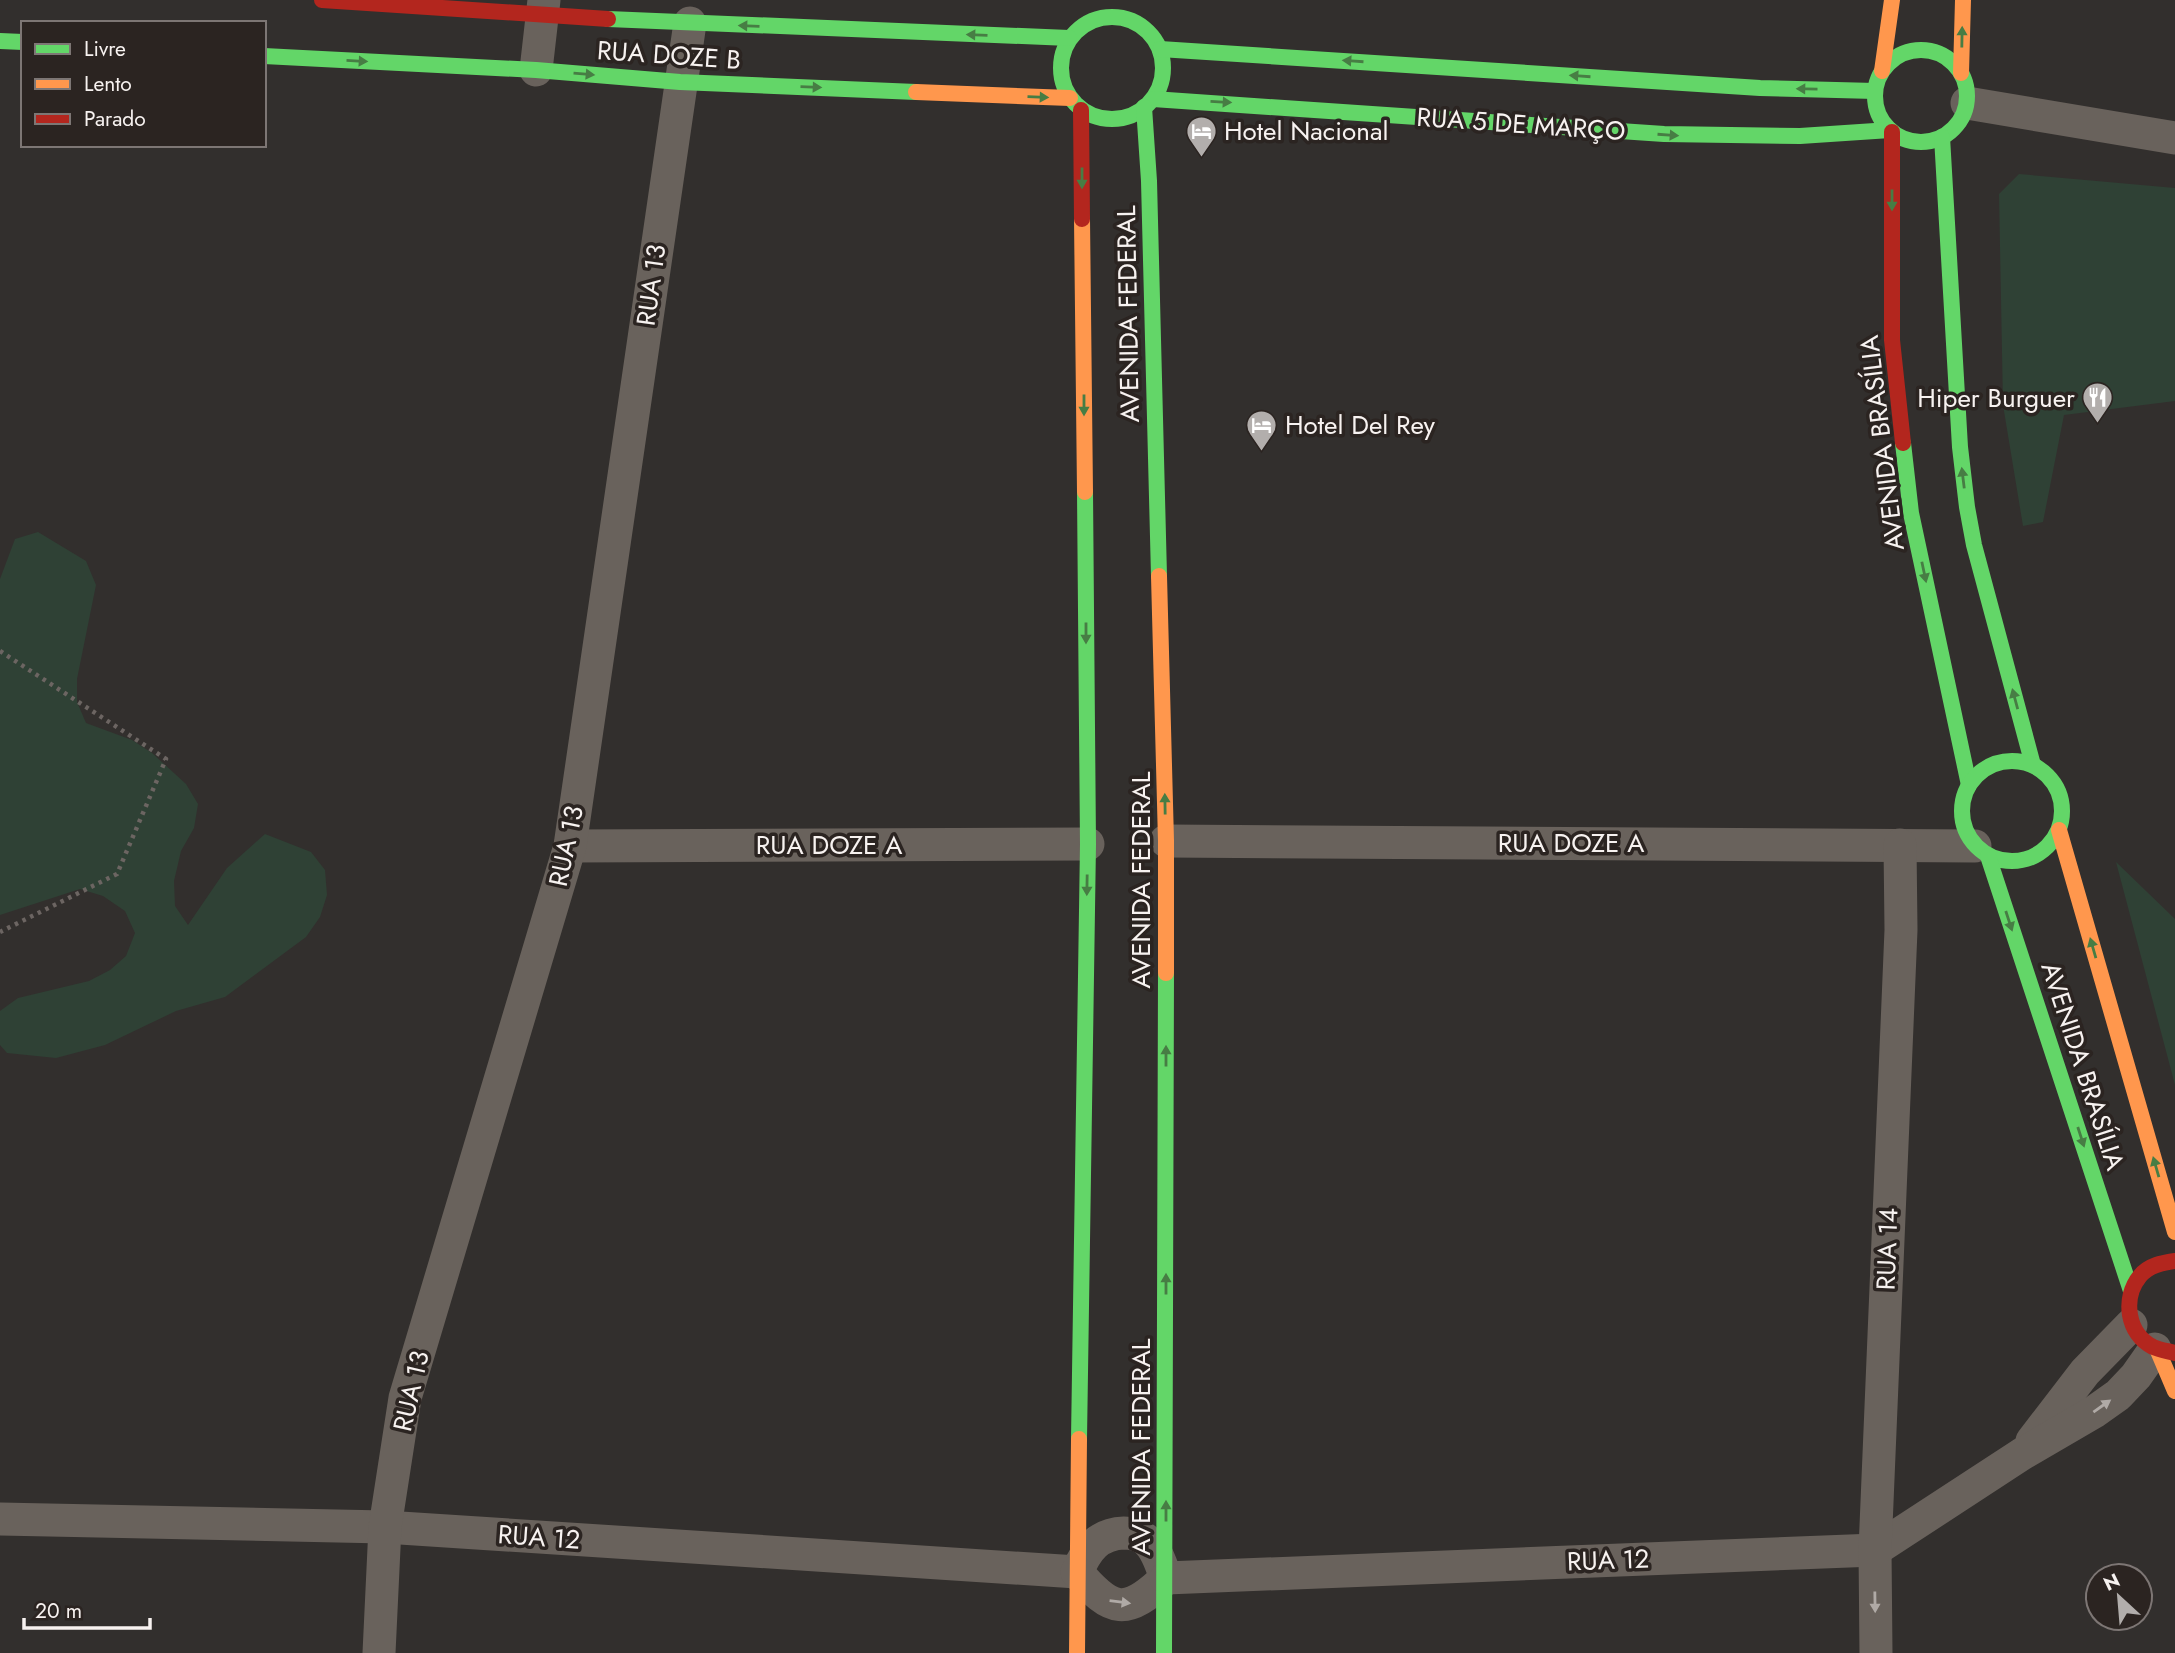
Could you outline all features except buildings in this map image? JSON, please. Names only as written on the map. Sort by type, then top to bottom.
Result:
[{"type":"main road","points":[[1892,0],[1882,71],[1875,91],[1875,106],[1891,131],[1904,139],[1917,142],[1942,137],[1954,129],[1961,118],[1964,88],[1963,0]]},
{"type":"main road","points":[[325,4],[543,8],[690,23],[1077,26],[1110,16],[1126,18],[1140,25],[1156,42]]},
{"type":"main road","points":[[1077,26],[1063,52],[1060,69],[1063,84],[1076,104],[1094,116],[1120,119],[1133,115],[1149,103],[1160,88],[1164,62],[1156,42],[1152,12]]},
{"type":"main road","points":[[0,41],[21,42]]},
{"type":"main road","name":"RUA 5 DE MARÇO","points":[[1156,42],[1760,94],[1875,91]]},
{"type":"main road","points":[[1882,71],[1893,59],[1907,52],[1923,50],[1937,53],[1951,61],[1964,88]]},
{"type":"main road","name":"RUA DOZE B","points":[[266,56],[323,53],[680,82],[1076,104]]},
{"type":"main road","name":"RUA 5 DE MARÇO","points":[[1149,103],[1268,105],[1665,135],[1758,131],[1843,135],[1891,131]]},
{"type":"main road","name":"AVENIDA FEDERAL","points":[[1149,103],[1166,841],[1164,1653]]},
{"type":"main road","name":"AVENIDA FEDERAL","points":[[1076,104],[1088,844],[1077,1653]]},
{"type":"main road","name":"AVENIDA BRASÍLIA","points":[[1891,131],[1892,340],[1918,512],[1969,785]]},
{"type":"main road","points":[[1942,137],[1960,447],[1960,508],[1974,545],[2033,765]]},
{"type":"main road","points":[[2004,761],[2033,765],[2049,776],[2059,793],[2063,811],[2059,830],[2050,845],[2037,855],[2004,861],[1982,851],[1967,832],[1962,817],[1963,800],[1969,785],[1978,774],[1991,766],[2004,761]]},
{"type":"main road","points":[[2059,830],[2175,1232]]},
{"type":"main road","name":"AVENIDA BRASÍLIA","points":[[1982,851],[2131,1291],[2127,1305],[2131,1325]]},
{"type":"main road","points":[[2131,1291],[2147,1270],[2157,1264],[2175,1261]]},
{"type":"main road","points":[[2131,1325],[2145,1343],[2163,1351],[2175,1391]]},
{"type":"street","points":[[536,70],[543,8]]},
{"type":"street","name":"RUA 13","points":[[379,1653],[385,1527],[405,1398],[570,846],[690,23]]},
{"type":"street","points":[[1964,88],[2175,138]]},
{"type":"street","name":"RUA DOZE A","points":[[1166,841],[1900,845],[1982,851]]},
{"type":"street","name":"RUA DOZE A","points":[[570,846],[1088,844]]},
{"type":"street","name":"RUA 14","points":[[1876,1653],[1874,1550],[1901,930],[1900,845]]},
{"type":"street","points":[[2022,1454],[2085,1372],[2131,1325]]},
{"type":"street","points":[[1874,1550],[2022,1454],[2094,1412],[2118,1395],[2163,1351]]},
{"type":"street","name":"RUA 12","points":[[0,1519],[385,1527],[1077,1572]]},
{"type":"street","points":[[1131,1533],[1151,1545],[1166,1577],[1138,1602],[1119,1605],[1101,1597],[1077,1572],[1092,1545],[1105,1536],[1131,1533]]},
{"type":"street","name":"RUA 12","points":[[1166,1577],[1874,1550]]},
{"type":"path","points":[[0,651],[166,759],[117,874],[0,932]]},
{"type":"green space","points":[[2019,174],[2175,188],[2175,401],[2064,415],[2043,522],[2023,526],[2003,405],[1999,194]]},
{"type":"green space","points":[[38,532],[86,561],[96,585],[77,679],[77,702],[86,723],[132,740],[152,753],[186,784],[198,804],[194,828],[181,851],[174,881],[175,906],[188,925],[227,868],[265,834],[311,852],[325,870],[327,895],[320,917],[306,937],[225,997],[176,1011],[105,1045],[56,1058],[7,1053],[0,1045],[0,1011],[18,998],[89,981],[110,970],[126,956],[135,933],[125,911],[103,896],[80,889],[0,915],[0,579],[15,539]]},
{"type":"green space","points":[[2116,862],[2175,919],[2175,1085]]},
{"type":"traffic: fast","points":[[1112,17],[1141,25],[1155,39],[1163,68],[1155,97],[1141,111],[1112,119],[1083,111],[1069,97],[1061,68],[1069,39],[1083,25],[1112,17]]},
{"type":"traffic: fast","points":[[608,19],[1069,38]]},
{"type":"traffic: fast","points":[[0,41],[21,42]]},
{"type":"traffic: fast","points":[[1160,49],[1760,88],[1875,91]]},
{"type":"traffic: fast","points":[[1921,50],[1939,54],[1953,64],[1963,78],[1967,96],[1963,114],[1953,128],[1939,138],[1921,142],[1903,138],[1889,128],[1879,114],[1875,96],[1879,78],[1889,64],[1903,54],[1921,50]]},
{"type":"traffic: fast","points":[[266,56],[536,70],[680,82],[916,92]]},
{"type":"traffic: fast","points":[[1153,99],[1664,134],[1800,136],[1890,130]]},
{"type":"traffic: fast","points":[[1144,107],[1149,181],[1159,576]]},
{"type":"traffic: fast","points":[[1942,137],[1960,447],[1967,507],[1974,545],[2033,765]]},
{"type":"traffic: fast","points":[[1903,443],[1911,513],[1969,785]]},
{"type":"traffic: fast","points":[[1079,1439],[1088,844],[1085,492]]},
{"type":"traffic: fast","points":[[2012,761],[2031,765],[2047,776],[2058,792],[2062,811],[2058,830],[2047,846],[2031,857],[2012,861],[1993,857],[1977,846],[1966,830],[1962,811],[1966,792],[1977,776],[1993,765],[2012,761]]},
{"type":"traffic: fast","points":[[1988,856],[2131,1291]]},
{"type":"traffic: fast","points":[[1164,1653],[1166,973]]},
{"type":"traffic: slow","points":[[1882,71],[1892,0]]},
{"type":"traffic: slow","points":[[1961,73],[1963,0]]},
{"type":"traffic: slow","points":[[916,92],[1070,98]]},
{"type":"traffic: slow","points":[[1082,219],[1085,492]]},
{"type":"traffic: slow","points":[[1159,576],[1166,841],[1166,973]]},
{"type":"traffic: slow","points":[[2059,830],[2175,1232]]},
{"type":"traffic: slow","points":[[2158,1351],[2175,1391]]},
{"type":"traffic: slow","points":[[1077,1653],[1079,1439]]},
{"type":"traffic: jam","points":[[322,0],[608,19]]},
{"type":"traffic: jam","points":[[1081,110],[1082,219]]},
{"type":"traffic: jam","points":[[1892,132],[1892,340],[1903,443]]},
{"type":"traffic: jam","points":[[2175,1261],[2147,1269],[2134,1285],[2129,1305],[2137,1334],[2156,1348],[2175,1353]]},
{"type":"place","name":"Hotel Nacional","points":[[1201,158]]},
{"type":"place","name":"Hiper Burguer","points":[[2098,425]]},
{"type":"place","name":"Hotel Del Rey","points":[[1262,452]]}]
